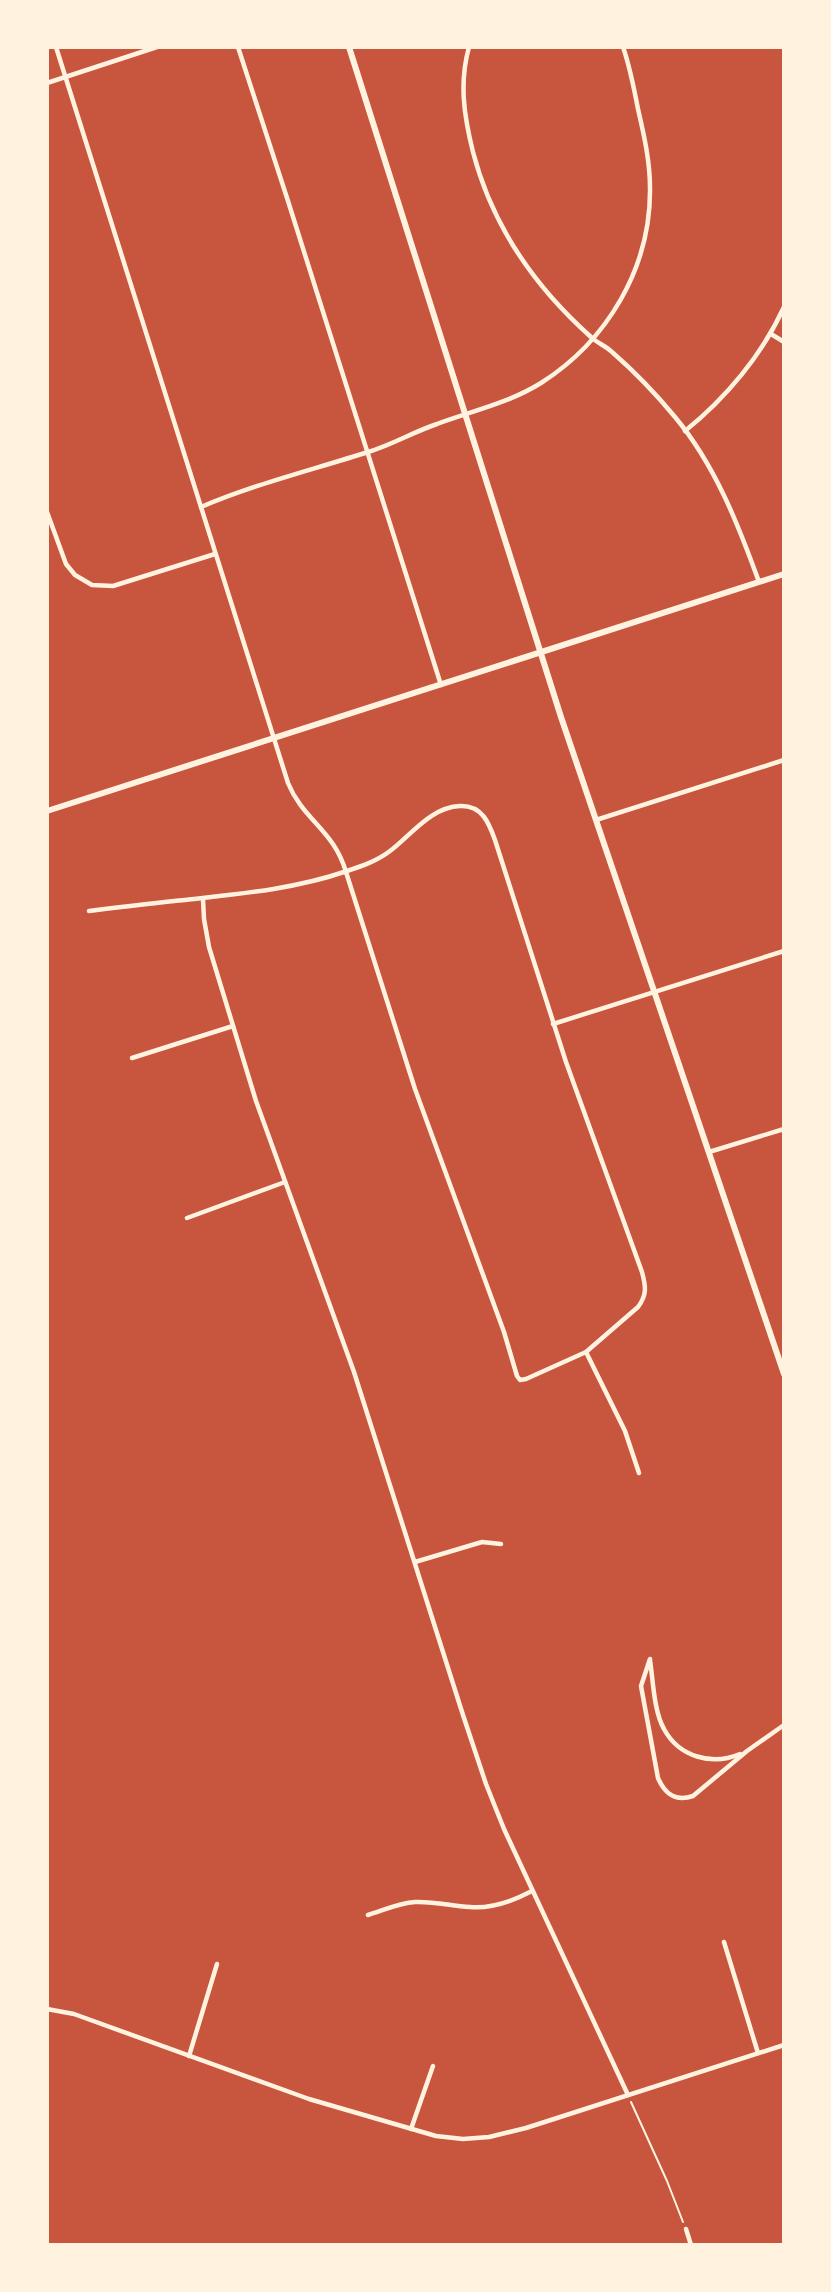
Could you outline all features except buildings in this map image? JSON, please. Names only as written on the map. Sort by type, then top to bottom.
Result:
[{"type":"street","points":[[56,47],[288,783],[297,802],[335,844],[346,872],[415,1088],[517,1376],[520,1380],[586,1352],[631,1314],[643,1300],[646,1292],[642,1272],[553,1024],[490,826],[474,808],[450,807],[429,817],[390,851],[346,872],[264,891],[89,911]]},
{"type":"street","points":[[47,83],[157,47]]},
{"type":"street","points":[[237,47],[441,684]]},
{"type":"street","points":[[349,47],[540,652],[784,1374]]},
{"type":"street","points":[[469,47],[464,71],[463,104],[477,167],[494,211],[514,249],[540,285],[593,339],[611,350],[638,377],[685,431],[711,472],[733,516],[758,582]]},
{"type":"street","points":[[201,507],[392,444],[434,425],[502,402],[541,383],[574,359],[593,339],[611,316],[631,281],[644,244],[650,205],[647,151],[623,47]]},
{"type":"street","points":[[685,431],[704,416],[724,393],[771,334],[784,307]]},
{"type":"street","points":[[771,334],[784,342]]},
{"type":"street","points":[[47,512],[66,565],[75,575],[92,585],[113,586],[215,554]]},
{"type":"street","points":[[47,811],[784,574]]},
{"type":"street","points":[[596,820],[784,760]]},
{"type":"street","points":[[202,899],[209,947],[233,1026],[285,1182],[354,1372],[486,1784],[628,2095]]},
{"type":"street","points":[[553,1024],[784,951]]},
{"type":"street","points":[[132,1058],[233,1026]]},
{"type":"street","points":[[709,1152],[784,1129]]},
{"type":"street","points":[[187,1218],[285,1182]]},
{"type":"street","points":[[586,1352],[619,1418],[639,1473]]},
{"type":"street","points":[[415,1562],[482,1542],[501,1544]]},
{"type":"street","points":[[747,1751],[720,1760],[706,1759],[693,1756],[673,1741],[660,1718],[650,1659],[641,1686],[658,1778],[668,1794],[685,1798],[693,1796],[747,1751],[784,1725]]},
{"type":"street","points":[[368,1915],[414,1902],[483,1907],[500,1904],[533,1891]]},
{"type":"street","points":[[724,1942],[758,2053]]},
{"type":"street","points":[[189,2056],[217,1964]]},
{"type":"street","points":[[47,2009],[74,2014],[309,2099],[436,2136],[463,2139],[489,2137],[526,2128],[784,2045]]},
{"type":"street","points":[[411,2129],[433,2066]]},
{"type":"street","points":[[686,2229],[691,2245]]},
{"type":"path","points":[[628,2095],[686,2229]]}]
